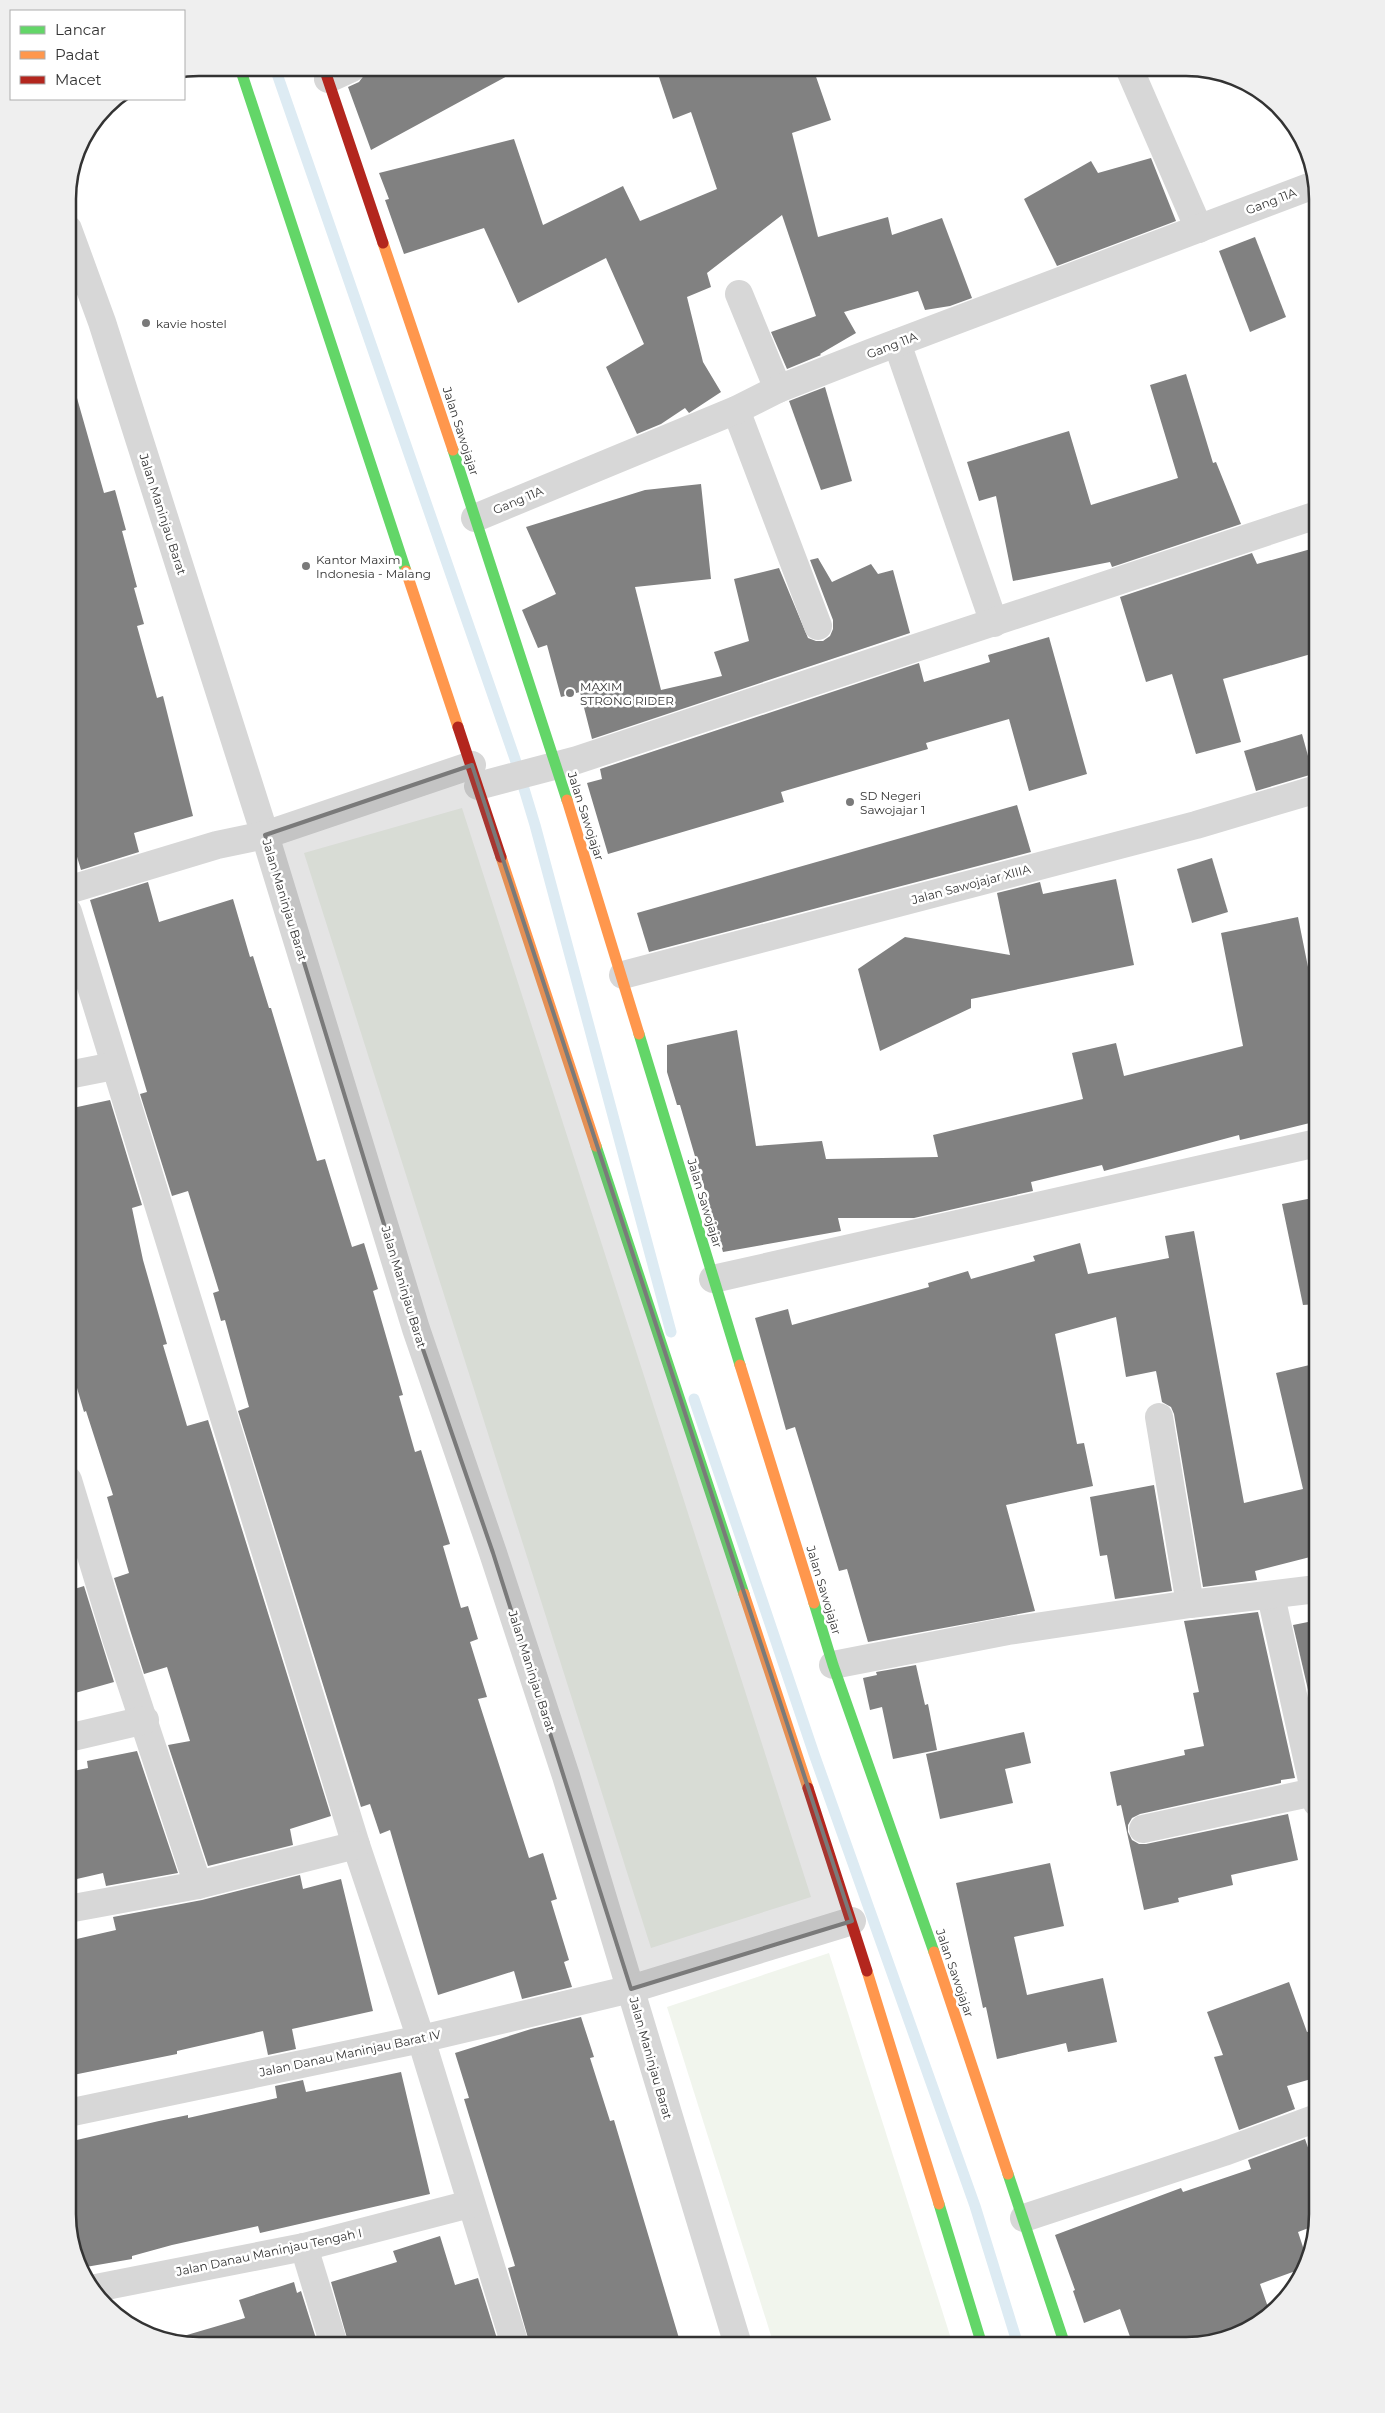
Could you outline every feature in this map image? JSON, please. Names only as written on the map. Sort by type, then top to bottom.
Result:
[{"type":"main road","points":[[243,77],[481,778],[852,1921],[979,2337]]},
{"type":"main road","name":"Jalan Sawojajar","points":[[336,77],[475,518],[545,769],[622,975],[713,1279],[833,1665],[910,1880],[1062,2337]]},
{"type":"street","points":[[1132,77],[1199,229]]},
{"type":"street","name":"Gang 11A","points":[[475,518],[736,410],[778,389],[1308,187]]},
{"type":"street","name":"Jalan Maninjau Barat","points":[[77,254],[102,322],[265,835],[416,1329],[506,1590],[566,1776],[735,2337]]},
{"type":"street","points":[[739,294],[778,389]]},
{"type":"street","points":[[897,343],[994,623]]},
{"type":"street","points":[[736,410],[818,626]]},
{"type":"street","points":[[77,887],[217,845],[265,835],[481,778],[545,769],[1309,518]]},
{"type":"street","name":"Jalan Sawojajar XIIIA","points":[[622,975],[1196,825],[1309,792]]},
{"type":"street","points":[[77,941],[356,1846],[421,2039],[470,2204],[512,2336]]},
{"type":"street","points":[[77,1073],[114,1066]]},
{"type":"street","points":[[713,1279],[1309,1145]]},
{"type":"street","points":[[1159,1417],[1190,1604]]},
{"type":"street","points":[[76,1507],[116,1638],[198,1885]]},
{"type":"street","points":[[833,1665],[1008,1631],[1190,1604],[1309,1591]]},
{"type":"street","points":[[1270,1596],[1309,1766]]},
{"type":"street","points":[[76,1736],[144,1720]]},
{"type":"street","points":[[1143,1829],[1309,1798]]},
{"type":"street","points":[[76,1907],[198,1885],[356,1846]]},
{"type":"street","name":"Jalan Danau Maninjau Barat IV","points":[[76,2111],[421,2039],[630,1989],[852,1921]]},
{"type":"street","points":[[1024,2218],[1224,2152],[1309,2121]]},
{"type":"street","name":"Jalan Danau Maninjau Tengah I","points":[[101,2287],[304,2247],[470,2204]]},
{"type":"street","points":[[304,2247],[331,2336]]},
{"type":"highlighted area","points":[[472,765],[852,1921],[631,1989],[493,1553],[416,1329],[265,835]]},
{"type":"shaded area","points":[[462,808],[811,1897],[651,1948],[304,853]]},
{"type":"shaded area","points":[[829,1953],[950,2337],[771,2337],[667,2007]]},
{"type":"building","points":[[363,77],[505,77],[371,150],[348,87],[359,82]]},
{"type":"building","points":[[659,77],[816,77],[831,120],[792,133],[818,237],[888,217],[892,235],[942,218],[972,298],[950,306],[925,310],[918,291],[844,312],[856,333],[821,355],[787,369],[771,332],[816,316],[782,215],[707,273],[711,287],[687,297],[703,362],[721,392],[689,413],[685,408],[661,424],[637,434],[606,367],[644,344],[606,258],[518,303],[484,228],[404,254],[385,200],[389,199],[379,173],[514,139],[543,225],[623,186],[640,221],[717,189],[691,112],[673,119]]},
{"type":"building","points":[[1151,158],[1176,221],[1057,266],[1024,199],[1091,161],[1098,173]]},
{"type":"building","points":[[1255,237],[1286,317],[1250,332],[1219,251]]},
{"type":"building","points":[[1186,374],[1213,463],[1216,462],[1241,524],[1112,567],[1110,562],[1013,581],[996,496],[979,501],[967,462],[1069,431],[1091,505],[1178,478],[1150,385]]},
{"type":"building","points":[[825,387],[852,481],[821,490],[789,401]]},
{"type":"building","points":[[77,398],[104,493],[115,490],[126,530],[122,531],[137,587],[134,588],[144,624],[137,626],[157,698],[163,696],[193,816],[134,833],[139,852],[81,870],[77,856]]},
{"type":"building","points":[[701,484],[711,579],[635,587],[661,690],[722,676],[714,652],[749,641],[734,579],[779,568],[808,638],[823,641],[830,636],[833,629],[833,620],[810,560],[818,558],[832,582],[871,564],[878,574],[893,570],[910,633],[592,739],[580,692],[561,697],[547,645],[538,648],[522,610],[556,594],[526,527],[645,490]]},
{"type":"building","points":[[1309,550],[1309,655],[1223,679],[1241,742],[1196,754],[1172,674],[1146,682],[1120,597],[1252,553],[1257,564]]},
{"type":"building","points":[[1049,637],[1087,774],[1029,791],[1009,719],[926,743],[928,749],[781,792],[784,802],[608,854],[587,783],[602,779],[600,769],[919,663],[924,682],[990,662],[988,655]]},
{"type":"building","points":[[1302,734],[1309,759],[1309,775],[1256,791],[1244,751]]},
{"type":"building","points":[[1017,805],[1031,852],[649,952],[637,913]]},
{"type":"building","points":[[1212,858],[1228,912],[1192,923],[1177,869]]},
{"type":"building","points":[[1116,879],[1134,965],[971,999],[971,1008],[880,1051],[858,969],[905,937],[1010,955],[997,893],[1040,882],[1043,894]]},
{"type":"building","points":[[148,882],[159,922],[233,899],[250,957],[253,956],[269,1008],[271,1008],[317,1161],[325,1159],[352,1247],[364,1243],[378,1289],[373,1291],[403,1395],[399,1396],[415,1452],[421,1450],[450,1544],[443,1546],[461,1608],[468,1606],[478,1639],[470,1642],[487,1697],[478,1699],[529,1858],[543,1853],[557,1899],[551,1901],[569,1960],[564,1962],[572,1987],[522,1999],[514,1971],[438,1995],[390,1830],[380,1834],[370,1804],[361,1807],[238,1411],[249,1407],[225,1320],[221,1321],[213,1293],[219,1291],[188,1191],[172,1196],[140,1094],[147,1092],[90,900]]},
{"type":"building","points":[[1298,917],[1309,972],[1309,1123],[1240,1140],[1239,1135],[1104,1171],[1102,1165],[1031,1182],[1033,1191],[914,1218],[838,1218],[841,1231],[723,1252],[680,1105],[677,1105],[667,1072],[667,1045],[737,1030],[756,1146],[822,1141],[826,1159],[938,1157],[933,1135],[1083,1099],[1072,1053],[1116,1043],[1124,1076],[1243,1046],[1221,933]]},
{"type":"building","points":[[110,1100],[142,1205],[132,1208],[143,1260],[167,1344],[163,1345],[187,1426],[208,1420],[331,1816],[290,1829],[293,1845],[208,1866],[168,1745],[190,1741],[167,1667],[144,1674],[114,1578],[129,1573],[107,1497],[113,1495],[76,1386],[77,1107]]},
{"type":"building","points":[[1309,1199],[1309,1305],[1303,1305],[1282,1204]]},
{"type":"building","points":[[1194,1231],[1244,1503],[1303,1489],[1276,1373],[1309,1365],[1309,1557],[1255,1571],[1257,1580],[1203,1587],[1174,1414],[1171,1407],[1162,1402],[1156,1371],[1126,1377],[1116,1317],[1055,1334],[1077,1444],[1084,1443],[1093,1486],[1006,1505],[1035,1611],[868,1642],[847,1569],[839,1571],[795,1427],[786,1430],[755,1318],[788,1309],[792,1325],[929,1287],[928,1283],[968,1271],[971,1279],[1035,1261],[1033,1256],[1080,1243],[1088,1274],[1169,1258],[1165,1236]]},
{"type":"building","points":[[1154,1485],[1172,1591],[1115,1599],[1107,1555],[1100,1556],[1090,1497]]},
{"type":"building","points":[[84,1586],[114,1682],[76,1693],[76,1588]]},
{"type":"building","points":[[1258,1612],[1295,1778],[1281,1780],[1281,1783],[1140,1814],[1132,1818],[1128,1825],[1128,1832],[1132,1840],[1139,1844],[1146,1844],[1288,1814],[1298,1860],[1231,1875],[1233,1885],[1178,1898],[1179,1902],[1144,1910],[1121,1805],[1117,1806],[1110,1772],[1185,1755],[1184,1750],[1204,1746],[1193,1693],[1199,1692],[1184,1621]]},
{"type":"building","points":[[1309,1622],[1309,1694],[1293,1625]]},
{"type":"building","points":[[916,1665],[925,1705],[928,1704],[937,1750],[893,1759],[882,1707],[870,1710],[863,1678],[877,1675],[876,1672]]},
{"type":"building","points":[[1024,1732],[1031,1763],[1005,1769],[1013,1803],[940,1819],[926,1754]]},
{"type":"building","points":[[137,1751],[178,1873],[106,1886],[103,1873],[76,1879],[76,1770],[88,1768],[87,1761]]},
{"type":"building","points":[[1050,1863],[1064,1926],[1014,1937],[1027,1995],[1103,1978],[1117,2042],[1068,2052],[1066,2043],[997,2059],[986,2007],[983,2008],[956,1883]]},
{"type":"building","points":[[300,1875],[303,1889],[341,1879],[373,2011],[292,2029],[296,2049],[268,2055],[263,2031],[177,2051],[177,2054],[76,2074],[76,1939],[116,1930],[113,1917],[202,1900]]},
{"type":"building","points":[[1289,1982],[1307,2032],[1309,2031],[1309,2080],[1287,2086],[1295,2109],[1239,2130],[1214,2057],[1223,2055],[1207,2012]]},
{"type":"building","points":[[581,2017],[594,2057],[590,2058],[610,2121],[614,2120],[678,2336],[528,2336],[508,2268],[515,2266],[464,2099],[469,2098],[455,2053],[531,2029]]},
{"type":"building","points":[[401,2072],[430,2194],[260,2233],[258,2226],[172,2245],[132,2256],[132,2259],[88,2267],[79,2238],[76,2214],[76,2140],[159,2121],[188,2115],[188,2118],[277,2098],[275,2086],[303,2080],[306,2092]]},
{"type":"building","points":[[1305,2139],[1309,2150],[1308,2228],[1298,2232],[1304,2249],[1294,2272],[1260,2284],[1267,2306],[1240,2324],[1202,2336],[1130,2337],[1120,2309],[1084,2323],[1073,2291],[1075,2290],[1055,2235],[1181,2188],[1183,2192],[1251,2169],[1248,2160]]},
{"type":"building","points":[[440,2236],[455,2285],[478,2278],[496,2336],[346,2336],[331,2282],[397,2262],[393,2251]]},
{"type":"building","points":[[294,2282],[297,2293],[301,2291],[315,2336],[186,2335],[245,2318],[239,2300]]},
{"type":"waterway","points":[[278,77],[515,759],[535,825],[671,1332]]},
{"type":"waterway","points":[[694,1399],[814,1754],[975,2206],[1015,2337]]},
{"type":"traffic: fast","points":[[243,77],[406,571]]},
{"type":"traffic: fast","points":[[453,450],[567,800]]},
{"type":"traffic: fast","points":[[639,1034],[740,1365]]},
{"type":"traffic: fast","points":[[596,1146],[744,1594]]},
{"type":"traffic: fast","points":[[814,1603],[833,1665],[934,1952]]},
{"type":"traffic: fast","points":[[1008,2174],[1062,2337]]},
{"type":"traffic: fast","points":[[939,2204],[979,2337]]},
{"type":"traffic: slow","points":[[383,243],[453,450]]},
{"type":"traffic: slow","points":[[406,571],[458,727]]},
{"type":"traffic: slow","points":[[567,800],[639,1034]]},
{"type":"traffic: slow","points":[[501,857],[596,1146]]},
{"type":"traffic: slow","points":[[740,1365],[814,1603]]},
{"type":"traffic: slow","points":[[744,1594],[808,1788]]},
{"type":"traffic: slow","points":[[934,1952],[1008,2174]]},
{"type":"traffic: slow","points":[[867,1971],[939,2204]]},
{"type":"traffic: jam","points":[[327,77],[383,243]]},
{"type":"traffic: jam","points":[[458,727],[501,857]]},
{"type":"traffic: jam","points":[[808,1788],[867,1971]]},
{"type":"place","name":"kavie hostel","points":[[146,323]]},
{"type":"place","name":"Kantor Maxim Indonesia - Malang","points":[[306,566]]},
{"type":"place","name":"MAXIM STRONG RIDER","points":[[570,693]]},
{"type":"place","name":"SD Negeri Sawojajar 1","points":[[850,802]]}]
